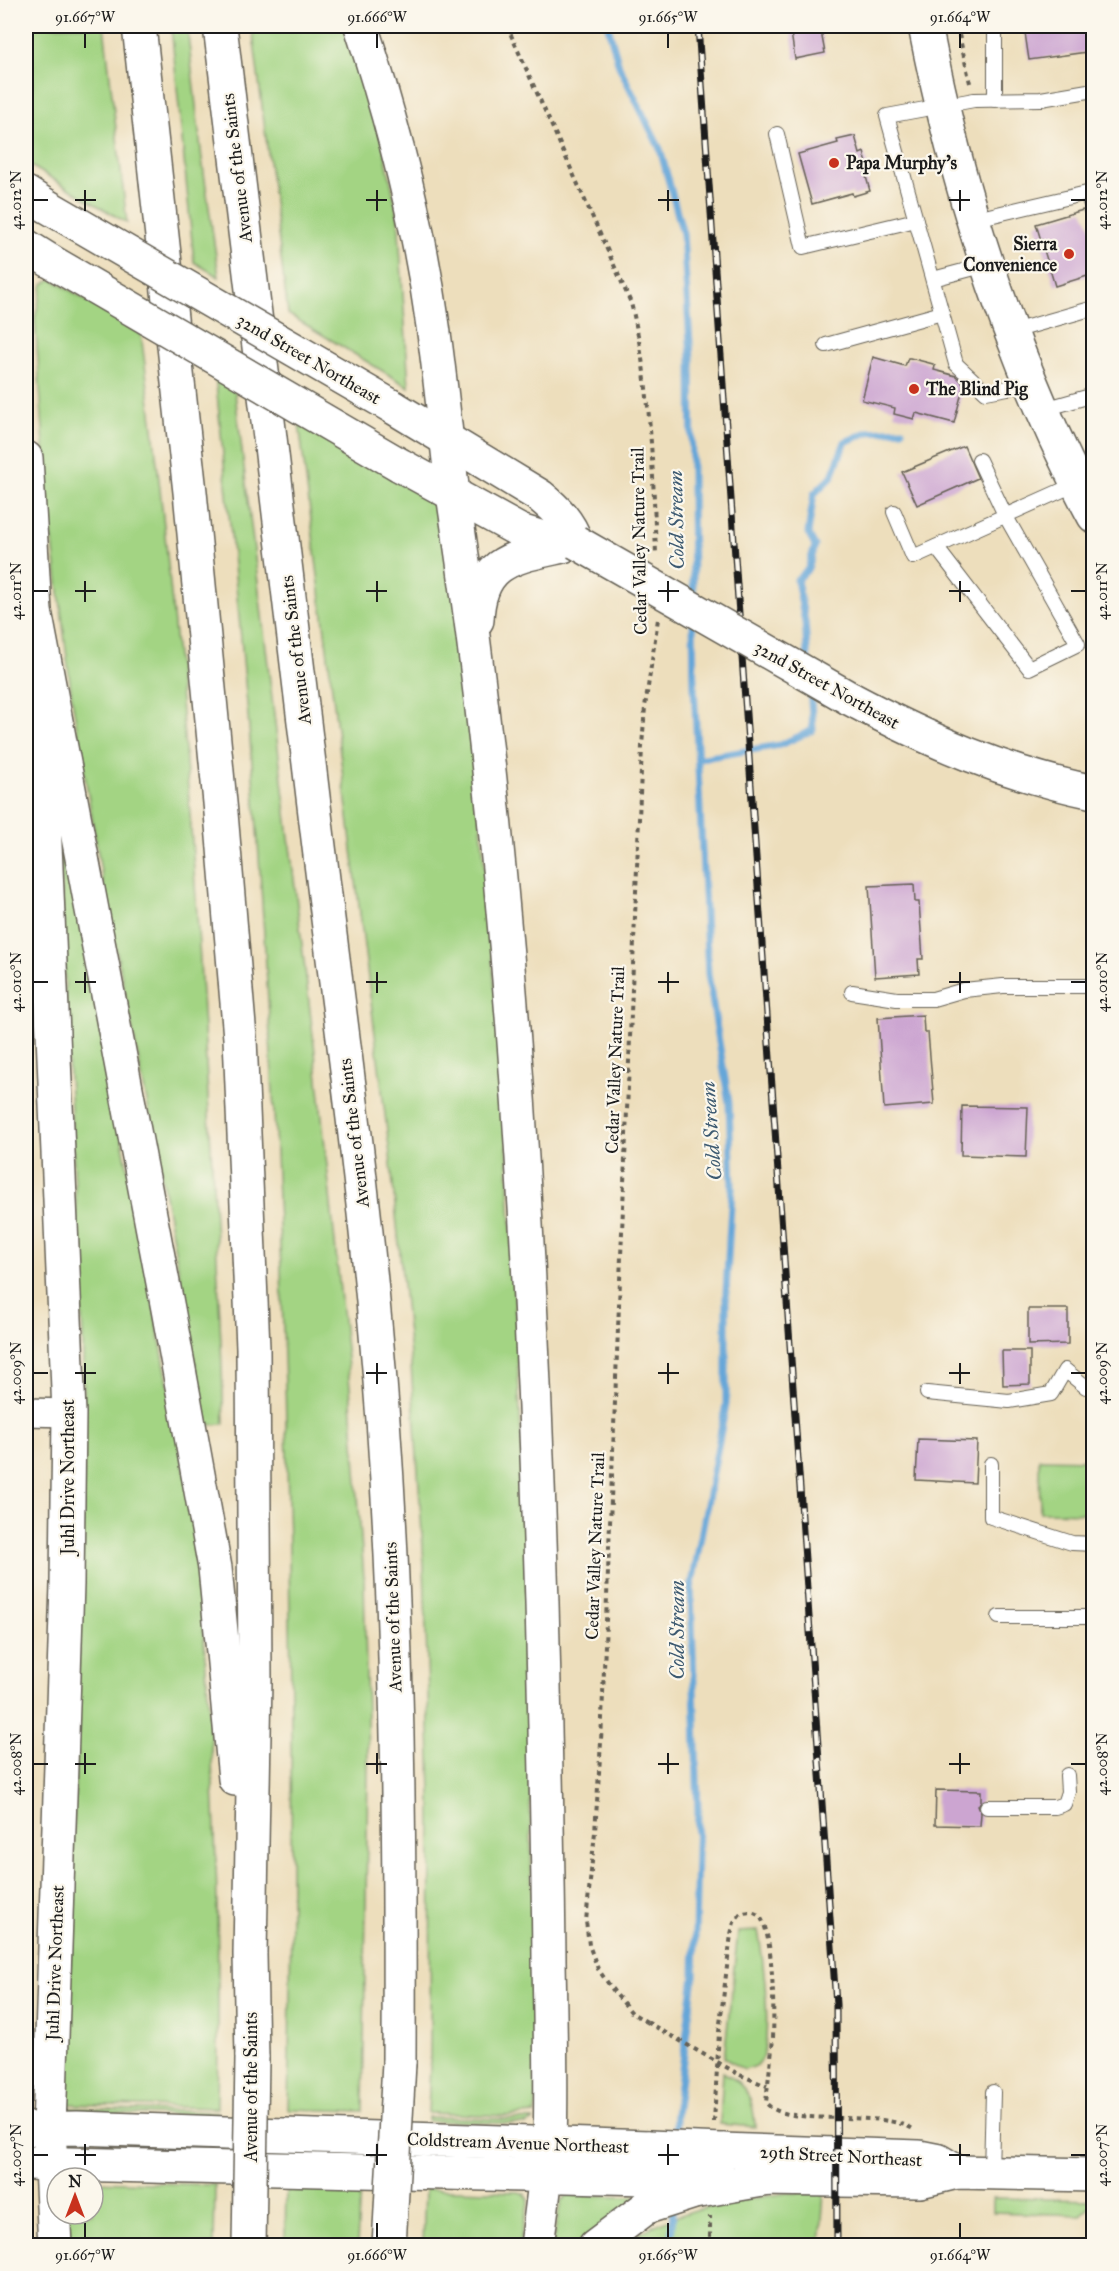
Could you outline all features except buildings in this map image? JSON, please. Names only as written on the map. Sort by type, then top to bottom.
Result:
[{"type":"main road","name":"Avenue of the Saints","points":[[140,26],[191,504],[240,1038],[253,1348],[255,1679],[250,1954],[252,2058],[249,2246]]},
{"type":"main road","name":"Avenue of the Saints","points":[[220,26],[294,630],[375,1325],[389,1518],[400,1819],[399,2063],[389,2246]]},
{"type":"main road","points":[[361,26],[393,134],[414,222],[434,327],[463,573],[476,647],[505,921],[530,1285],[547,1784],[550,2143],[537,2246]]},
{"type":"main road","points":[[925,26],[942,105],[986,265],[1035,397],[1087,499]]},
{"type":"main road","name":"32nd Street Northeast","points":[[35,199],[446,438],[540,496],[565,519],[576,542]]},
{"type":"main road","name":"32nd Street Northeast","points":[[38,254],[400,465],[520,531],[556,542],[576,542],[849,698],[940,744],[999,766],[1086,787]]},
{"type":"main road","points":[[26,458],[35,611],[166,1297],[215,1568],[250,1954]]},
{"type":"main road","points":[[476,647],[477,609],[481,589],[492,573],[511,558],[576,542]]},
{"type":"main road","name":"Juhl Drive Northeast","points":[[35,611],[69,1413],[66,1596],[37,2128],[38,2163],[54,2246]]},
{"type":"main road","name":"Coldstream Avenue Northeast","points":[[37,2128],[550,2143],[648,2177]]},
{"type":"main road","name":"29th Street Northeast","points":[[718,2170],[919,2157],[939,2162],[957,2172]]},
{"type":"main road","name":"Coldstream Avenue Northeast","points":[[38,2163],[547,2177],[648,2177],[718,2170]]},
{"type":"main road","points":[[595,2246],[648,2177],[694,2192],[718,2170]]},
{"type":"main road","name":"29th Street Northeast","points":[[718,2170],[774,2178],[920,2181],[957,2172],[1094,2175]]},
{"type":"main road","points":[[26,2198],[42,2220],[54,2246]]},
{"type":"street","points":[[26,1412],[69,1413]]},
{"type":"lane","points":[[995,26],[995,100]]},
{"type":"lane","points":[[1094,90],[1041,99],[942,105],[887,116],[956,364],[986,392],[1035,397],[1094,395]]},
{"type":"lane","points":[[777,134],[803,247],[916,220]]},
{"type":"lane","points":[[972,220],[1087,193],[1094,214]]},
{"type":"lane","points":[[933,279],[986,265]]},
{"type":"lane","points":[[1010,332],[1094,308]]},
{"type":"lane","points":[[826,345],[942,313]]},
{"type":"lane","points":[[936,547],[1029,668],[1078,645],[1005,516],[979,460]]},
{"type":"lane","points":[[894,512],[913,557],[1005,516],[1087,499]]},
{"type":"lane","points":[[852,992],[897,999],[933,999],[964,990],[1003,986],[1094,986]]},
{"type":"lane","points":[[927,1393],[1019,1400],[1051,1394],[1065,1370],[1086,1387],[1094,1387]]},
{"type":"lane","points":[[992,1464],[992,1516],[1072,1543],[1094,1544]]},
{"type":"lane","points":[[999,1617],[1094,1617]]},
{"type":"lane","points":[[987,1807],[1055,1807],[1064,1804],[1068,1792],[1067,1775]]},
{"type":"lane","points":[[992,2173],[993,2092]]},
{"type":"path","name":"Cedar Valley Nature Trail","points":[[507,26],[631,303],[642,346],[647,388],[656,556]]},
{"type":"path","points":[[957,26],[967,70]]},
{"type":"path","name":"Cedar Valley Nature Trail","points":[[658,612],[642,746],[602,1730],[586,1921],[589,1945],[598,1969],[632,2013],[740,2076],[767,2086]]},
{"type":"path","points":[[710,2246],[718,2170],[719,2032],[731,1934],[734,1922],[740,1914],[750,1912],[759,1915],[764,1925],[770,1959],[773,2036],[766,2103],[776,2111],[816,2117],[894,2120]]},
{"type":"green space","points":[[31,26],[104,26],[127,223],[26,163],[26,139],[31,133],[32,124]]},
{"type":"green space","points":[[171,26],[187,26],[202,159],[219,277],[194,262]]},
{"type":"green space","points":[[252,26],[346,26],[378,121],[398,216],[409,387],[288,314]]},
{"type":"green space","points":[[52,279],[141,334],[162,507],[187,768],[213,1177],[224,1424],[207,1425],[155,1141],[104,889],[72,699],[48,501],[35,318],[43,284]]},
{"type":"green space","points":[[215,374],[234,385],[316,1060],[350,1387],[364,1578],[368,1764],[363,2111],[288,2109],[291,1956],[291,1650],[278,1192],[257,823]]},
{"type":"green space","points":[[299,423],[448,509],[475,754],[506,1122],[525,1517],[536,2114],[508,2116],[428,2113],[431,1793],[424,1564],[411,1365],[390,1155]]},
{"type":"green space","points":[[59,807],[188,1488],[204,1642],[214,1797],[218,1953],[217,2108],[66,2104],[84,1453],[83,1338],[66,1017]]},
{"type":"green space","points":[[1039,1459],[1093,1460],[1093,1513],[1040,1512]]},
{"type":"green space","points":[[758,1931],[767,2023],[762,2056],[757,2065],[744,2070],[724,2058],[738,1932]]},
{"type":"green space","points":[[723,2072],[738,2082],[748,2094],[755,2127],[720,2124]]},
{"type":"green space","points":[[67,2108],[217,2112],[217,2116],[72,2112]]},
{"type":"green space","points":[[428,2117],[534,2120],[526,2124],[428,2121]]},
{"type":"green space","points":[[105,2181],[215,2185],[214,2245],[66,2245],[64,2226],[105,2226]]},
{"type":"green space","points":[[286,2185],[360,2188],[357,2245],[285,2245]]},
{"type":"green space","points":[[425,2189],[525,2194],[529,2200],[519,2245],[423,2246]]},
{"type":"green space","points":[[787,2193],[824,2193],[820,2245],[620,2246],[659,2223],[679,2215],[721,2204]]},
{"type":"green space","points":[[568,2195],[638,2196],[581,2245],[552,2246],[561,2201]]},
{"type":"green space","points":[[993,2198],[1093,2200],[1093,2204],[1081,2215],[993,2212]]},
{"type":"waterway","name":"Cold Stream","points":[[608,26],[619,66],[660,149],[683,234],[691,359],[693,597]]},
{"type":"waterway","points":[[808,664],[805,622],[797,580],[808,569],[815,546],[808,533],[814,494],[832,476],[845,442],[868,432],[902,430]]},
{"type":"waterway","name":"Cold Stream","points":[[675,2141],[676,2115],[694,1976],[698,1812],[691,1589],[726,1404],[726,1293],[732,1188],[729,1103],[708,974],[693,620]]},
{"type":"waterway","points":[[698,759],[780,745],[813,730],[810,687]]},
{"type":"waterway","name":"Cold Stream","points":[[671,2246],[673,2209]]},
{"type":"railway","points":[[698,26],[836,2004],[837,2246]]},
{"type":"place","name":"Papa Murphy's","points":[[834,163]]},
{"type":"place","name":"Sierra Convenience","points":[[1069,254]]},
{"type":"place","name":"The Blind Pig","points":[[914,389]]}]
